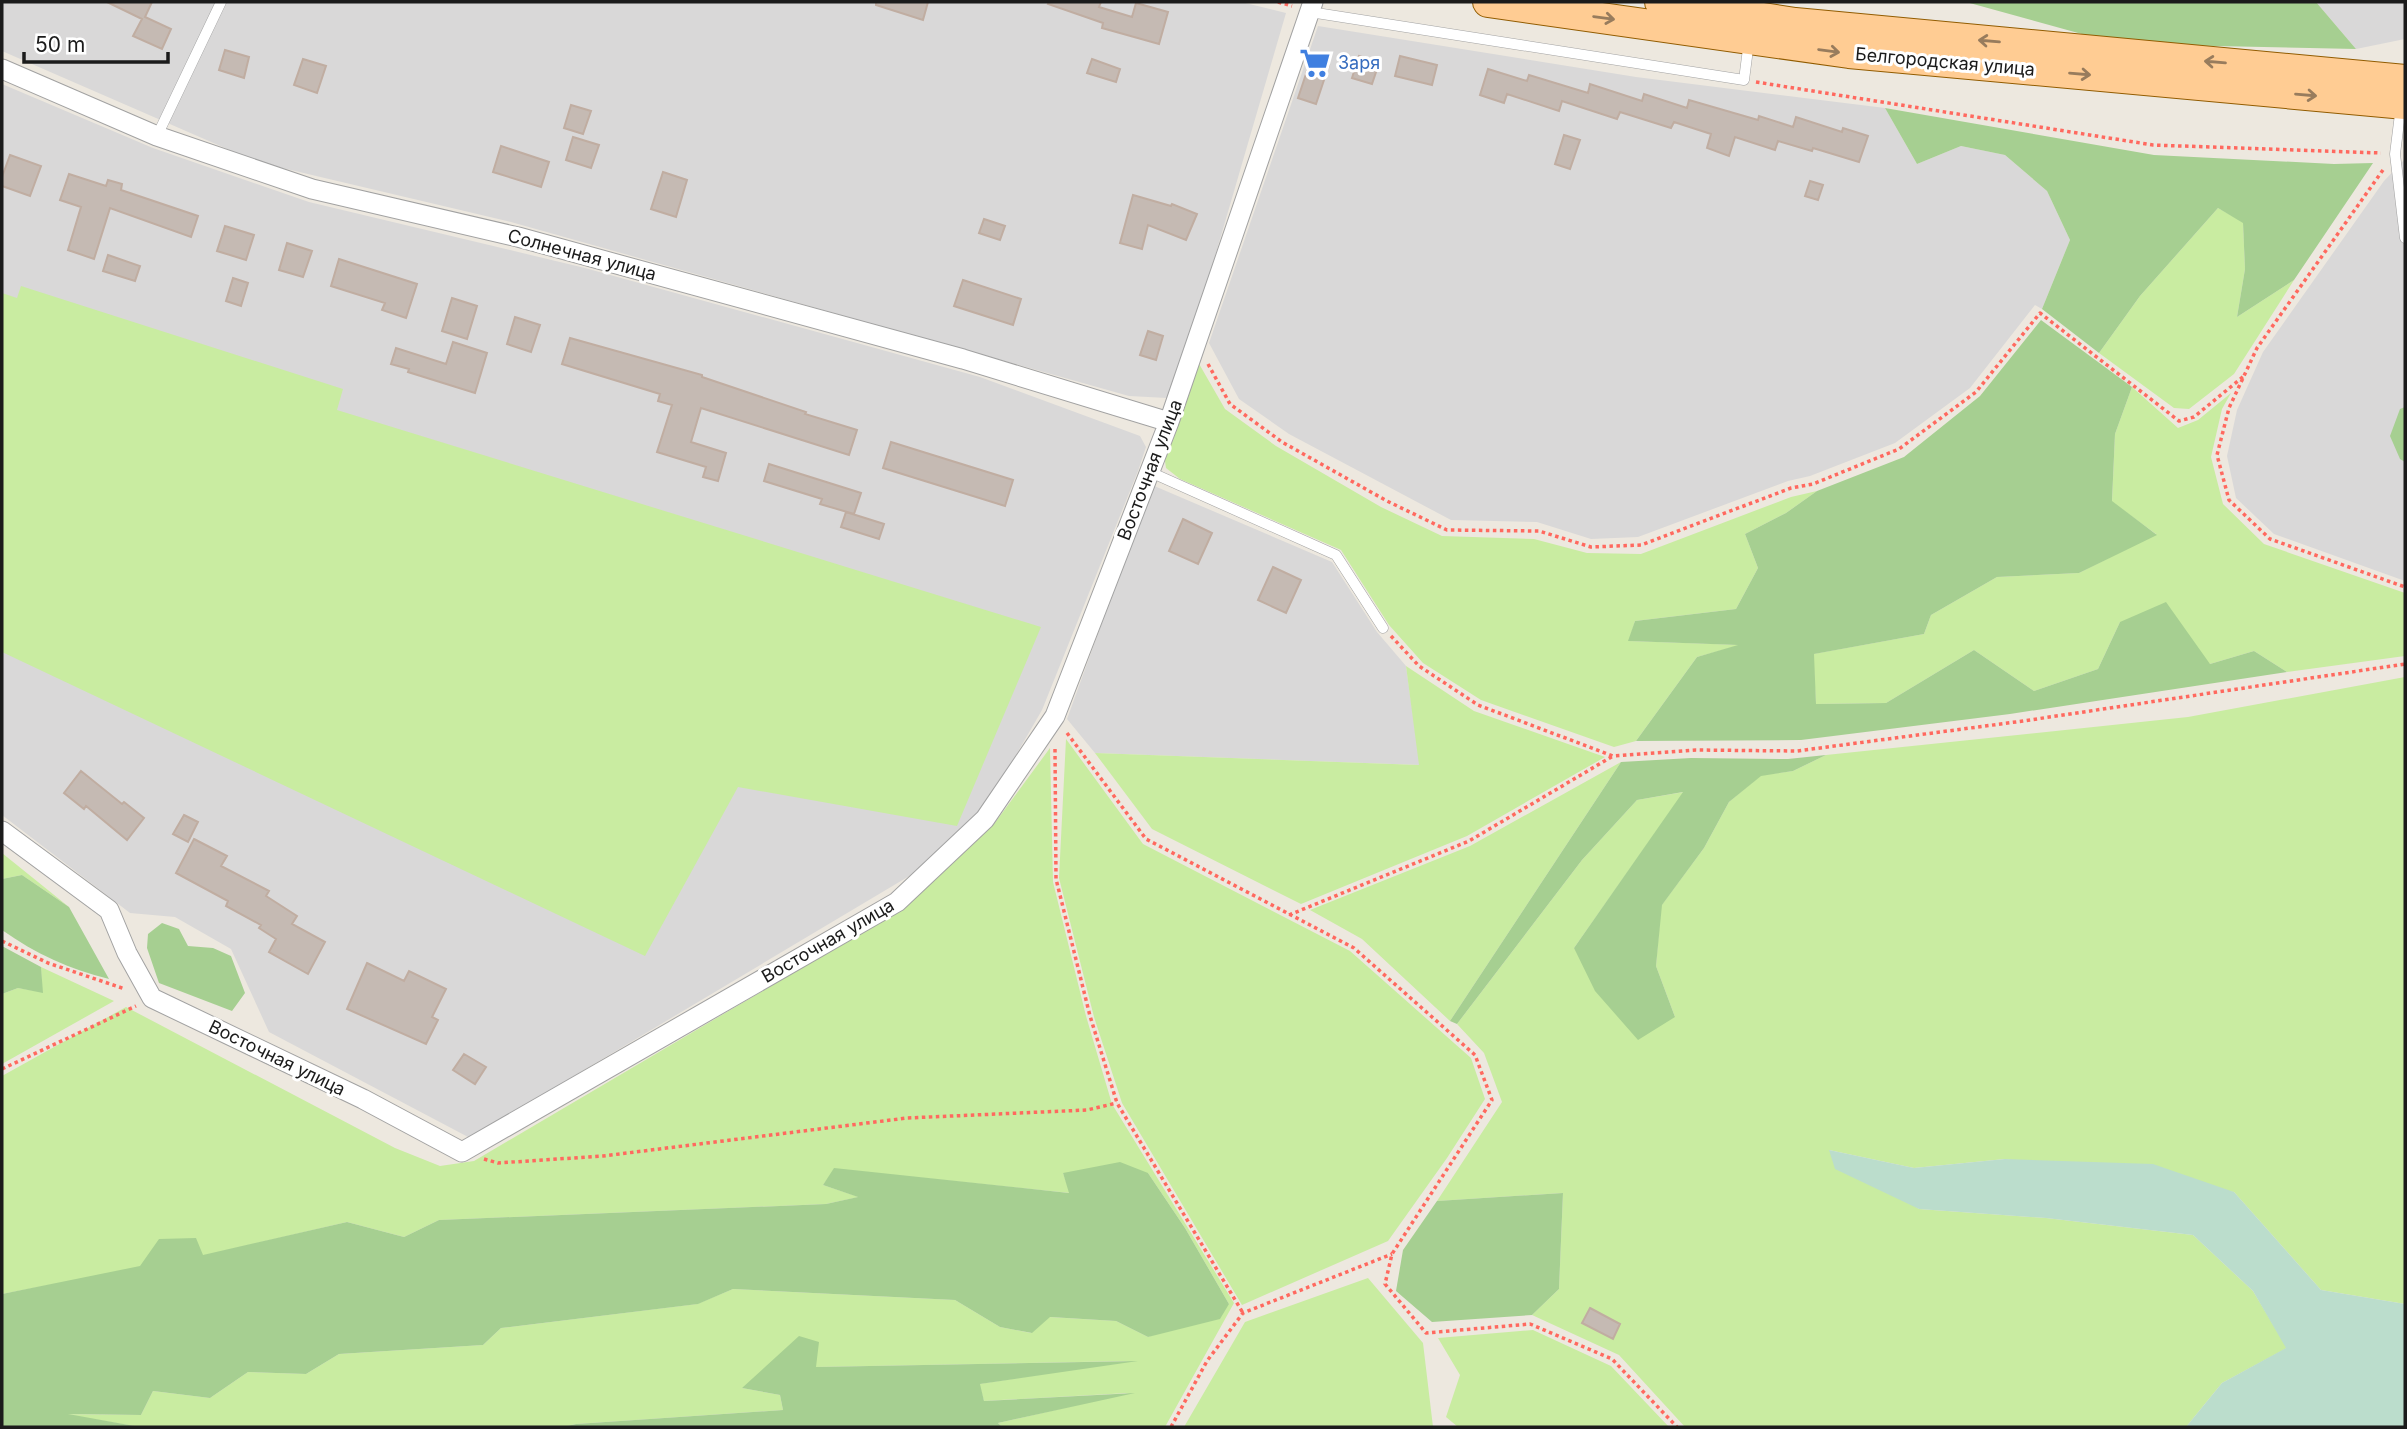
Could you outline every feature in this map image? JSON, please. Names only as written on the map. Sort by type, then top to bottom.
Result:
[{"type":"main road","name":"Белгородская улица","points":[[1488,2],[1863,55],[2404,96]]},
{"type":"main road","name":"Белгородская улица","points":[[1660,2],[2404,96]]},
{"type":"street","name":"Восточная улица","points":[[152,998],[363,1099],[462,1152],[897,902],[985,819],[1055,716],[1169,422],[1312,7]]},
{"type":"street","name":"Солнечная улица","points":[[2,69],[157,136],[312,190],[518,237],[963,359],[1169,422]]},
{"type":"street","points":[[2,831],[109,909],[127,953],[152,998]]},
{"type":"lane","points":[[157,136],[221,2]]},
{"type":"lane","points":[[1312,7],[1744,80],[1750,39]]},
{"type":"lane","points":[[2404,96],[2395,153],[2405,238]]},
{"type":"lane","points":[[1150,472],[1336,555],[1383,628]]},
{"type":"path","points":[[1744,80],[2153,145],[2395,153]]},
{"type":"path","points":[[2395,153],[2257,348],[2229,408],[2217,455],[2230,500],[2270,539],[2405,587]]},
{"type":"path","points":[[1196,344],[1230,404],[1282,442],[1387,501],[1447,530],[1539,531],[1591,547],[1641,545],[1791,488],[1813,484],[1899,449],[1976,392],[2040,313],[2179,421],[2194,416],[2244,376]]},
{"type":"path","points":[[1383,628],[1419,666],[1478,705],[1613,756],[1696,750],[1797,751],[2023,721],[2405,664]]},
{"type":"path","points":[[1055,716],[1146,839],[1354,948],[1475,1055],[1492,1100],[1392,1254],[1385,1284],[1426,1333],[1530,1324],[1612,1359],[1676,1427]]},
{"type":"path","points":[[1055,716],[1056,879],[1090,1016],[1117,1103],[1243,1313]]},
{"type":"path","points":[[1289,915],[1469,841],[1613,756]]},
{"type":"path","points":[[2,941],[48,963],[152,998]]},
{"type":"path","points":[[2,1069],[152,998]]},
{"type":"path","points":[[462,1152],[498,1163],[603,1156],[907,1118],[1087,1110],[1117,1103]]},
{"type":"path","points":[[1171,1427],[1207,1360],[1243,1313],[1392,1254]]},
{"type":"shaded area","points":[[2,2],[1241,2],[1286,13],[1190,342],[1167,398],[1129,396],[511,222],[257,162],[2,51]]},
{"type":"shaded area","points":[[2316,2],[2405,2],[2405,39],[2356,49]]},
{"type":"shaded area","points":[[1318,26],[1636,77],[1885,108],[1917,164],[1961,146],[2005,155],[2047,191],[2070,240],[2042,309],[2035,305],[1970,388],[1895,443],[1638,537],[1591,539],[1537,522],[1451,520],[1289,434],[1239,399],[1209,343]]},
{"type":"shaded area","points":[[2,84],[153,148],[309,202],[585,268],[980,377],[1140,436],[1146,447],[1138,471],[1042,710],[982,814],[911,875],[470,1138],[269,1032],[231,949],[175,917],[130,913],[2,815]]},
{"type":"shaded area","points":[[2405,159],[2405,581],[2274,534],[2236,498],[2227,456],[2237,410],[2263,352],[2384,181]]},
{"type":"shaded area","points":[[1152,485],[1332,562],[1377,632],[1406,666],[1420,765],[1095,753],[1067,719]]},
{"type":"green space","points":[[1966,2],[2316,2],[2356,49],[2118,44]]},
{"type":"green space","points":[[1885,108],[2154,155],[2334,164],[2373,163],[2294,280],[2237,317],[2245,269],[2243,223],[2218,208],[2140,296],[2099,353],[2042,309],[2070,240],[2047,191],[2005,155],[1961,146],[1917,164]]},
{"type":"green space","points":[[2218,208],[2243,222],[2245,269],[2237,317],[2294,280],[2234,374],[2189,409],[2174,408],[2099,353],[2140,296]]},
{"type":"green space","points":[[21,286],[343,389],[337,410],[1041,627],[957,826],[738,787],[645,956],[2,652],[2,293],[17,298]]},
{"type":"green space","points":[[2041,320],[2132,387],[2115,434],[2112,501],[2157,535],[2079,573],[1997,577],[1931,615],[1924,634],[1814,654],[1816,704],[1886,703],[1974,650],[2034,691],[2098,669],[2120,622],[2166,602],[2210,664],[2254,651],[2287,672],[2010,714],[1801,740],[1636,741],[1697,657],[1738,645],[1628,641],[1635,621],[1736,609],[1758,568],[1745,534],[1786,513],[1817,491],[1904,457],[1980,396]]},
{"type":"green space","points":[[1198,362],[1225,409],[1276,446],[1381,507],[1442,536],[1534,539],[1587,553],[1641,554],[1791,497],[1817,491],[1786,513],[1745,534],[1758,568],[1736,609],[1635,621],[1629,641],[1741,645],[1697,657],[1636,741],[1614,747],[1481,700],[1423,663],[1389,625],[1341,550],[1180,479],[1166,468],[1164,454]]},
{"type":"green space","points":[[2132,387],[2178,428],[2198,420],[2231,393],[2222,409],[2211,457],[2223,504],[2264,544],[2405,593],[2405,656],[2287,672],[2254,651],[2210,664],[2120,622],[2098,669],[2034,691],[1974,650],[1886,703],[1816,704],[1813,654],[1924,634],[1931,615],[1997,577],[2079,573],[2156,534],[2112,502],[2115,434]]},
{"type":"green space","points":[[2405,407],[2405,462],[2400,459],[2390,436],[2400,409]]},
{"type":"green space","points":[[1406,666],[1474,711],[1605,757],[1467,836],[1301,904],[1152,829],[1095,753],[1419,765]]},
{"type":"green space","points":[[2405,677],[2405,1304],[2321,1290],[2234,1192],[2005,1159],[1914,1168],[1829,1150],[1919,1209],[2046,1218],[2193,1235],[2253,1291],[2287,1348],[2222,1383],[2186,1427],[1685,1427],[1619,1355],[1532,1315],[1559,1289],[1563,1193],[1437,1201],[1502,1102],[1484,1053],[1457,1024],[1582,860],[1637,800],[1684,792],[1574,948],[1675,1017],[1656,966],[1661,906],[1704,848],[1729,802],[1761,775],[1793,771],[1826,755],[2188,717]]},
{"type":"green space","points":[[1066,739],[1143,844],[1350,951],[1471,1058],[1485,1099],[1388,1241],[1242,1305],[1122,1103],[1094,1017],[1059,878]]},
{"type":"green space","points":[[1050,748],[1053,882],[1086,1016],[1112,1104],[1234,1303],[1165,1427],[1002,1427],[998,1423],[1129,1393],[984,1401],[979,1384],[1130,1361],[816,1367],[742,1388],[780,1395],[783,1410],[563,1427],[140,1427],[62,1414],[141,1415],[153,1391],[210,1398],[248,1372],[306,1374],[339,1354],[483,1345],[501,1328],[697,1304],[733,1289],[955,1300],[1000,1327],[1031,1333],[1049,1317],[1116,1321],[1148,1337],[1229,1304],[1185,1228],[1148,1173],[1063,1173],[1070,1193],[835,1169],[823,1185],[859,1197],[826,1204],[439,1220],[404,1237],[347,1222],[202,1256],[2,1294],[2,1076],[126,1007],[395,1148],[440,1166],[474,1161],[900,910],[994,824]]},
{"type":"green space","points":[[1826,755],[1793,771],[1761,776],[1729,802],[1704,848],[1662,905],[1656,966],[1675,1017],[1638,1040],[1595,991],[1574,948],[1683,792],[1637,800],[1582,860],[1457,1024],[1450,1021],[1621,762],[1691,758],[1788,759]]},
{"type":"green space","points":[[1621,762],[1450,1021],[1362,939],[1310,910],[1470,846]]},
{"type":"green space","points":[[2,853],[69,907],[22,875],[2,879]]},
{"type":"green space","points":[[22,875],[69,907],[109,979],[53,960],[2,930],[2,879]]},
{"type":"green space","points":[[162,923],[179,929],[188,946],[213,948],[231,956],[245,993],[232,1011],[159,983],[147,948],[148,934]]},
{"type":"green space","points":[[2,946],[41,967],[43,993],[18,988],[2,994]]},
{"type":"green space","points":[[41,967],[114,1001],[2,1064],[2,994],[18,988],[42,992]]},
{"type":"green space","points":[[1829,1150],[1914,1168],[2005,1159],[2153,1164],[2234,1192],[2321,1290],[2405,1304],[2405,1427],[2186,1427],[2222,1383],[2286,1348],[2253,1291],[2193,1235],[2046,1218],[1919,1209],[1835,1169]]},
{"type":"green space","points":[[1120,1162],[1148,1173],[1185,1228],[1229,1304],[1220,1319],[1148,1337],[1116,1321],[1050,1317],[1032,1333],[1000,1327],[955,1300],[733,1289],[698,1304],[501,1328],[483,1345],[339,1354],[306,1374],[248,1372],[210,1398],[153,1391],[141,1415],[68,1414],[140,1427],[2,1427],[2,1294],[140,1266],[159,1239],[196,1238],[203,1255],[347,1222],[404,1237],[439,1220],[826,1204],[858,1197],[823,1185],[834,1168],[1069,1193],[1063,1173]]},
{"type":"green space","points":[[1563,1193],[1559,1289],[1532,1315],[1432,1322],[1396,1291],[1403,1250],[1437,1201]]},
{"type":"green space","points":[[1368,1278],[1423,1343],[1433,1427],[1184,1427],[1245,1322]]},
{"type":"green space","points":[[1533,1330],[1611,1366],[1669,1427],[1458,1427],[1446,1417],[1460,1375],[1438,1338]]},
{"type":"green space","points":[[799,1336],[819,1342],[816,1367],[1138,1361],[980,1384],[984,1401],[1135,1393],[998,1423],[1002,1427],[563,1427],[783,1410],[780,1395],[742,1388]]},
{"type":"building","points":[[107,2],[152,2],[145,17],[171,29],[162,49],[133,36],[142,19]]},
{"type":"building","points":[[876,2],[928,2],[923,20],[876,5]]},
{"type":"building","points":[[1101,2],[1099,7],[1132,17],[1136,3],[1168,12],[1159,44],[1102,28],[1103,23],[1048,4]]},
{"type":"building","points":[[225,50],[249,57],[244,78],[219,70]]},
{"type":"building","points":[[1359,56],[1379,63],[1372,84],[1352,78]]},
{"type":"building","points":[[1400,56],[1437,65],[1432,85],[1395,76]]},
{"type":"building","points":[[303,59],[326,66],[317,93],[294,85]]},
{"type":"building","points":[[1092,59],[1120,69],[1116,82],[1087,73]]},
{"type":"building","points":[[1311,59],[1329,65],[1316,104],[1298,98]]},
{"type":"building","points":[[1488,69],[1527,81],[1529,75],[1588,93],[1590,84],[1642,101],[1644,94],[1687,108],[1689,100],[1758,120],[1759,116],[1793,127],[1796,117],[1842,132],[1843,128],[1868,136],[1859,162],[1778,141],[1775,150],[1735,137],[1729,156],[1707,148],[1711,134],[1674,122],[1671,128],[1620,112],[1617,119],[1562,101],[1559,111],[1507,94],[1504,103],[1480,95]]},
{"type":"building","points":[[571,105],[591,111],[583,134],[564,128]]},
{"type":"building","points":[[1564,135],[1580,140],[1570,169],[1555,164]]},
{"type":"building","points":[[573,137],[599,145],[591,168],[566,160]]},
{"type":"building","points":[[501,146],[549,162],[541,187],[493,172]]},
{"type":"building","points":[[10,155],[41,166],[30,196],[2,186],[2,177]]},
{"type":"building","points":[[663,172],[687,180],[676,217],[651,209]]},
{"type":"building","points":[[69,174],[106,186],[108,180],[122,184],[121,190],[198,216],[191,237],[110,208],[94,259],[68,250],[81,207],[60,200]]},
{"type":"building","points":[[1810,181],[1823,185],[1818,200],[1805,196]]},
{"type":"building","points":[[1133,195],[1171,206],[1172,204],[1197,214],[1186,240],[1148,225],[1142,249],[1120,243]]},
{"type":"building","points":[[984,219],[1005,226],[1000,240],[979,233]]},
{"type":"building","points":[[225,226],[254,235],[246,260],[217,251]]},
{"type":"building","points":[[287,243],[312,251],[303,277],[279,270]]},
{"type":"building","points":[[108,255],[140,266],[135,281],[103,271]]},
{"type":"building","points":[[339,259],[417,284],[406,318],[382,310],[385,303],[331,286]]},
{"type":"building","points":[[233,278],[248,283],[241,306],[226,301]]},
{"type":"building","points":[[963,280],[1021,299],[1013,325],[954,306]]},
{"type":"building","points":[[452,298],[477,306],[467,339],[442,331]]},
{"type":"building","points":[[515,317],[540,325],[531,352],[507,344]]},
{"type":"building","points":[[1148,331],[1163,336],[1156,360],[1140,355]]},
{"type":"building","points":[[570,338],[702,375],[806,412],[805,414],[857,430],[849,455],[701,408],[691,442],[726,453],[718,481],[703,477],[706,467],[657,452],[672,405],[658,401],[660,394],[562,364]]},
{"type":"building","points":[[453,342],[487,353],[475,393],[391,364],[396,348],[446,364]]},
{"type":"building","points":[[891,442],[1013,480],[1005,506],[883,468]]},
{"type":"building","points":[[769,464],[861,493],[854,514],[820,504],[822,499],[764,481]]},
{"type":"building","points":[[846,512],[884,524],[879,539],[841,527]]},
{"type":"building","points":[[1183,519],[1212,533],[1198,564],[1169,551]]},
{"type":"building","points":[[1273,567],[1301,580],[1286,613],[1258,600]]},
{"type":"building","points":[[81,771],[144,818],[127,840],[86,806],[84,809],[64,793]]},
{"type":"building","points":[[184,815],[198,822],[188,842],[173,834]]},
{"type":"building","points":[[194,839],[227,856],[221,866],[269,891],[266,896],[297,916],[292,924],[325,942],[308,974],[269,952],[276,939],[259,928],[261,925],[226,906],[228,901],[176,873]]},
{"type":"building","points":[[367,963],[404,981],[409,971],[446,989],[432,1017],[438,1020],[426,1044],[347,1009]]},
{"type":"building","points":[[464,1054],[486,1067],[475,1084],[453,1070]]},
{"type":"building","points":[[1590,1308],[1620,1324],[1613,1339],[1582,1323]]},
{"type":"place","name":"Заря","points":[[1315,63]]}]
